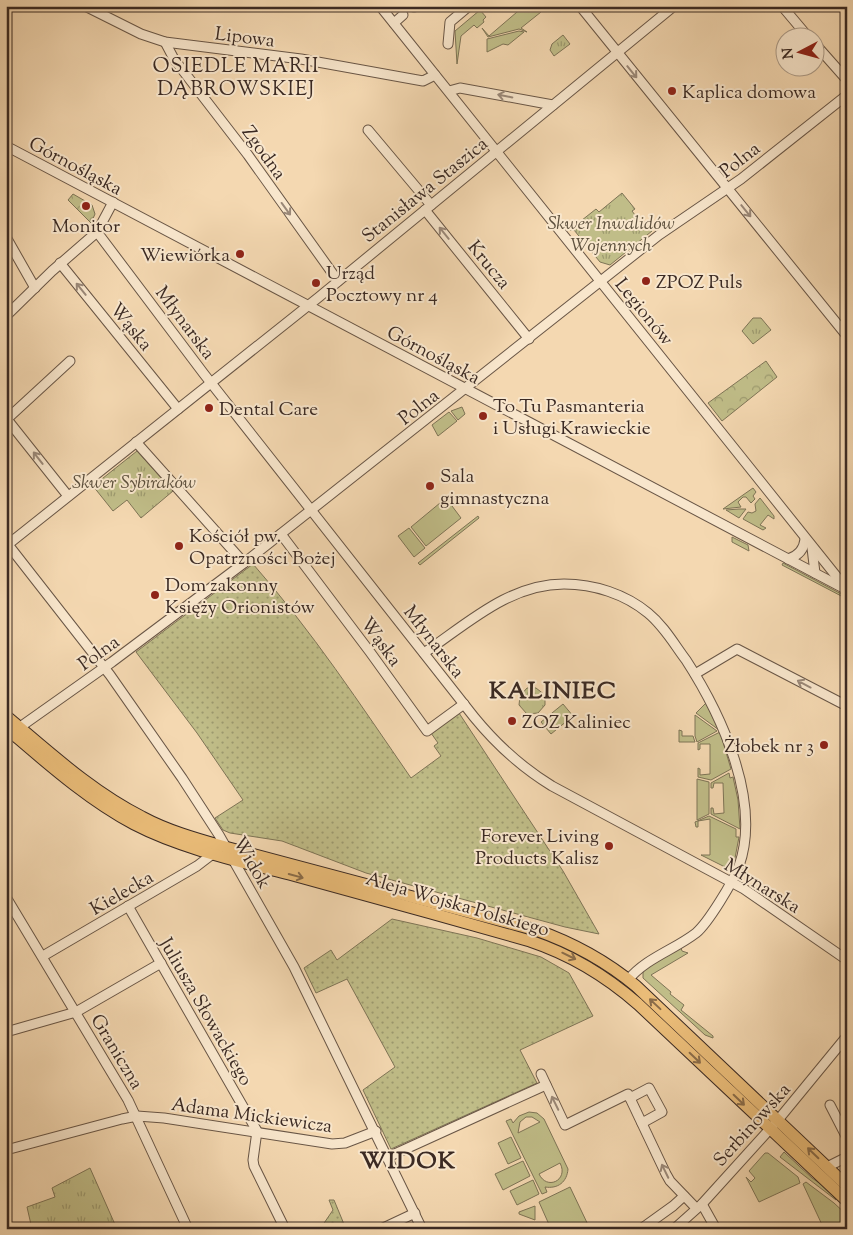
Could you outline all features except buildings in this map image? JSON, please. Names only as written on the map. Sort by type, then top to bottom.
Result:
[{"type":"main road","name":"Aleja Wojska Polskiego","points":[[6,716],[11,732],[62,774],[125,818],[168,839],[530,940],[570,956],[593,969],[626,994],[847,1202]]},
{"type":"main road","name":"Aleja Wojska Polskiego","points":[[11,732],[64,764],[121,806],[156,824],[225,847],[536,930],[563,940],[584,951],[628,980],[847,1186]]},
{"type":"street","name":"Lipowa","points":[[85,6],[141,34],[165,42],[301,59],[423,81],[435,75]]},
{"type":"street","name":"Legionów","points":[[380,6],[812,548],[819,552],[847,590]]},
{"type":"street","points":[[448,44],[450,22],[469,6]]},
{"type":"street","points":[[580,6],[847,336]]},
{"type":"street","name":"Stanisława Staszica","points":[[7,544],[338,281],[674,6]]},
{"type":"street","points":[[782,6],[801,28]]},
{"type":"street","points":[[394,23],[403,15]]},
{"type":"street","name":"Zgodna","points":[[165,42],[174,58],[248,155],[338,281]]},
{"type":"street","points":[[826,56],[847,80]]},
{"type":"street","points":[[449,91],[460,88],[553,105]]},
{"type":"street","name":"Polna","points":[[11,732],[104,667],[244,563],[669,228],[728,189],[847,95]]},
{"type":"street","name":"Krucza","points":[[368,130],[529,339]]},
{"type":"street","name":"Górnośląska","points":[[6,146],[847,590]]},
{"type":"street","points":[[6,316],[60,263],[97,232],[113,202]]},
{"type":"street","name":"Młynarska","points":[[97,232],[211,382],[464,704],[502,748],[540,779],[731,882],[765,903],[847,960]]},
{"type":"street","points":[[6,237],[35,288]]},
{"type":"street","name":"Wąska","points":[[60,263],[178,408]]},
{"type":"street","points":[[68,496],[7,418],[70,361]]},
{"type":"street","points":[[136,442],[244,563]]},
{"type":"street","name":"Wąska","points":[[281,534],[427,731],[464,704]]},
{"type":"street","points":[[788,559],[800,552],[805,539]]},
{"type":"street","name":"Widok","points":[[7,544],[104,667],[178,771],[232,858],[294,967],[376,1131],[422,1229]]},
{"type":"street","points":[[812,548],[815,573]]},
{"type":"street","points":[[815,573],[824,560]]},
{"type":"street","points":[[424,653],[510,596],[542,586],[557,584],[578,585],[596,588],[634,603],[666,632],[695,674],[726,734],[742,792],[745,820],[743,845],[738,867],[731,882],[697,932],[641,965],[628,980]]},
{"type":"street","points":[[695,674],[737,649],[847,706]]},
{"type":"street","points":[[202,840],[209,833],[211,824]]},
{"type":"street","name":"Kielecka","points":[[43,956],[197,866],[214,853]]},
{"type":"street","name":"Graniczna","points":[[8,902],[43,956],[137,1116],[188,1229]]},
{"type":"street","name":"Juliusza Słowackiego","points":[[128,906],[257,1131]]},
{"type":"street","points":[[6,1032],[76,1012],[161,963]]},
{"type":"street","name":"Serbinowska","points":[[674,1229],[699,1206],[770,1129],[847,1036]]},
{"type":"street","points":[[541,1074],[566,1125],[628,1094],[666,1174],[684,1196],[699,1206],[716,1229]]},
{"type":"street","points":[[388,1157],[546,1085]]},
{"type":"street","points":[[630,1098],[649,1088],[662,1112],[642,1123]]},
{"type":"street","points":[[830,1105],[847,1138]]},
{"type":"street","name":"Adama Mickiewicza","points":[[6,1150],[137,1116],[257,1131],[332,1144],[345,1142],[376,1131]]},
{"type":"street","points":[[257,1131],[253,1160],[254,1166],[285,1229]]},
{"type":"street","points":[[827,1167],[847,1157]]},
{"type":"street","points":[[641,1229],[684,1196]]},
{"type":"street","points":[[381,1229],[415,1213]]},
{"type":"street","points":[[401,1219],[405,1229]]},
{"type":"green space","points":[[524,6],[536,6],[541,12],[521,28],[527,32],[519,29],[488,37],[482,28],[489,36]]},
{"type":"green space","points":[[480,10],[486,17],[483,20],[484,22],[477,28],[474,25],[461,36],[457,64],[455,31]]},
{"type":"green space","points":[[519,31],[524,32],[508,45],[503,44],[487,52],[487,39]]},
{"type":"green space","points":[[563,35],[570,44],[554,56],[550,50],[552,44]]},
{"type":"green space","name":"Skwer Inwalidów Wojennych","points":[[622,193],[635,209],[632,211],[641,223],[644,221],[652,231],[610,265],[600,262],[574,230],[570,230],[567,226],[569,225],[572,228],[596,209],[599,212]]},
{"type":"green space","points":[[73,194],[92,205],[95,214],[91,223],[68,200]]},
{"type":"green space","points":[[753,318],[761,318],[771,330],[753,344],[742,331]]},
{"type":"green space","points":[[766,361],[777,377],[722,421],[708,403]]},
{"type":"green space","points":[[462,407],[465,414],[458,420],[451,411]]},
{"type":"green space","points":[[449,412],[457,421],[438,436],[432,425]]},
{"type":"green space","name":"Skwer Sybiraków","points":[[137,451],[173,491],[141,518],[127,500],[113,511],[93,486]]},
{"type":"green space","points":[[753,488],[756,492],[753,496],[755,499],[751,503],[746,497],[743,497],[738,502],[741,507],[723,509]]},
{"type":"green space","points":[[446,498],[461,518],[426,546],[411,527]]},
{"type":"green space","points":[[760,498],[774,516],[774,519],[768,515],[760,525],[766,528],[763,530],[743,519],[748,512],[756,511],[755,504]]},
{"type":"green space","points":[[746,509],[739,518],[726,510]]},
{"type":"green space","points":[[478,516],[479,518],[420,565],[418,563]]},
{"type":"green space","points":[[409,528],[425,548],[414,557],[398,536]]},
{"type":"green space","points":[[732,537],[748,545],[749,551],[732,542]]},
{"type":"green space","points":[[783,563],[847,597],[847,599],[782,565]]},
{"type":"green space","points":[[253,564],[275,589],[315,642],[411,778],[441,756],[434,746],[438,743],[431,733],[459,713],[563,871],[599,934],[565,927],[366,873],[282,841],[230,833],[223,830],[215,818],[243,800],[197,733],[136,652]]},
{"type":"green space","points":[[527,688],[536,688],[545,695],[545,705],[538,713],[527,714],[519,705],[520,696]]},
{"type":"green space","points":[[706,703],[719,730],[696,713]]},
{"type":"green space","points":[[563,704],[573,716],[551,734],[541,722]]},
{"type":"green space","points":[[695,715],[717,731],[697,742],[695,736]]},
{"type":"green space","points":[[679,730],[682,731],[682,736],[693,736],[695,742],[679,742]]},
{"type":"green space","points":[[720,732],[731,769],[711,780],[698,777],[698,768],[700,769],[700,775],[710,774],[710,744],[700,744],[700,749],[698,750],[698,743]]},
{"type":"green space","points":[[729,773],[730,778],[733,777],[738,800],[740,829],[711,814],[711,808],[713,808],[714,814],[724,813],[723,783],[714,783],[713,788],[711,788],[711,783]]},
{"type":"green space","points":[[697,779],[709,782],[709,814],[697,820]]},
{"type":"green space","points":[[709,816],[736,829],[736,837],[739,837],[731,870],[701,855],[710,855],[710,819],[698,821],[698,827],[696,827],[695,822]]},
{"type":"green space","points":[[392,919],[477,938],[541,957],[569,973],[593,1016],[520,1050],[537,1083],[391,1149],[363,1090],[395,1067],[347,979],[316,993],[304,968],[331,950],[337,960]]},
{"type":"green space","points":[[681,948],[682,951],[688,953],[651,975],[684,1005],[681,1010],[713,1036],[713,1038],[705,1035],[643,978],[643,970]]},
{"type":"green space","points":[[529,1112],[537,1113],[544,1119],[568,1169],[566,1178],[561,1184],[554,1187],[545,1187],[547,1192],[542,1194],[506,1121],[511,1119],[513,1123],[519,1116]],"holes":[[[526,1117],[532,1117],[540,1122],[518,1133],[520,1122]],[[560,1163],[562,1174],[556,1181],[547,1182],[539,1174]]]},
{"type":"green space","points":[[511,1137],[521,1158],[508,1164],[498,1143]]},
{"type":"green space","points":[[784,1152],[812,1178],[828,1189],[836,1200],[780,1157]]},
{"type":"green space","points":[[765,1153],[768,1153],[798,1177],[800,1183],[759,1202],[746,1177],[751,1182],[755,1178],[749,1171]]},
{"type":"green space","points":[[523,1161],[530,1176],[503,1190],[495,1174]]},
{"type":"green space","points":[[90,1168],[117,1229],[32,1229],[27,1207],[55,1197],[52,1188]]},
{"type":"green space","points":[[533,1180],[539,1194],[517,1205],[510,1191]]},
{"type":"green space","points":[[806,1182],[847,1215],[847,1229],[824,1229],[803,1184]]},
{"type":"green space","points":[[570,1187],[590,1229],[551,1229],[539,1202]]},
{"type":"green space","points":[[329,1200],[334,1200],[346,1229],[320,1229],[333,1210]]},
{"type":"green space","points":[[535,1206],[535,1220],[519,1214],[519,1212]]},
{"type":"place","name":"Kaplica domowa","points":[[672,91]]},
{"type":"place","name":"Monitor","points":[[86,206]]},
{"type":"place","name":"Wiewiórka","points":[[240,254]]},
{"type":"place","name":"ZPOZ Puls","points":[[646,281]]},
{"type":"place","name":"Urząd Pocztowy nr 4","points":[[316,283]]},
{"type":"place","name":"Dental Care","points":[[209,408]]},
{"type":"place","name":"To Tu Pasmanteria i Usługi Krawieckie","points":[[483,416]]},
{"type":"place","name":"Sala gimnastyczna","points":[[430,486]]},
{"type":"place","name":"Kościół pw. Opatrzności Bożej","points":[[179,546]]},
{"type":"place","name":"Dom zakonny Księży Orionistów","points":[[155,595]]},
{"type":"place","name":"ZOZ Kaliniec","points":[[512,721]]},
{"type":"place","name":"Żłobek nr 3","points":[[824,745]]},
{"type":"place","name":"Forever Living Products Kalisz","points":[[609,846]]},
{"type":"district","name":"OSIEDLE MARII DĄBROWSKIEJ","points":[[236,76]]},
{"type":"district","name":"KALINIEC","points":[[553,690]]},
{"type":"district","name":"WIDOK","points":[[408,1160]]}]
